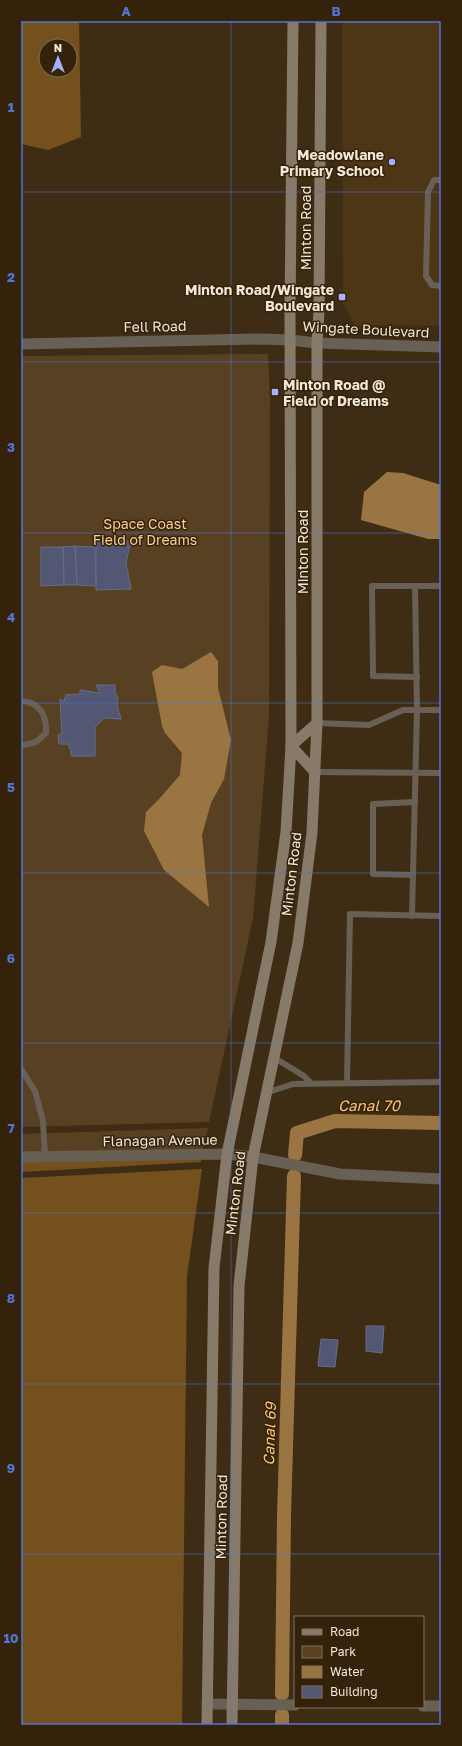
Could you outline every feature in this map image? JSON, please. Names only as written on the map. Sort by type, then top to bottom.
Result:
[{"type":"main road","name":"Minton Road","points":[[207,1725],[214,1268],[227,1154],[271,942],[286,832],[291,746],[290,340],[293,21]]},
{"type":"main road","name":"Minton Road","points":[[232,1725],[240,1286],[253,1157],[298,943],[312,833],[317,723],[317,343],[319,304],[321,21]]},
{"type":"main road","points":[[315,772],[291,746],[317,723]]},
{"type":"street","name":"Fell Road","points":[[21,344],[253,339],[290,340]]},
{"type":"street","name":"Wingate Boulevard","points":[[290,340],[317,343],[441,347]]},
{"type":"street","name":"Flanagan Avenue","points":[[21,1157],[227,1154],[253,1157],[340,1174],[441,1179]]},
{"type":"street","points":[[207,1704],[294,1704]]},
{"type":"street","points":[[424,1706],[441,1706]]},
{"type":"lane","points":[[441,180],[434,180],[428,192],[426,276],[432,285],[441,286]]},
{"type":"lane","points":[[417,677],[373,676],[372,586],[441,586]]},
{"type":"lane","points":[[412,916],[417,710],[416,586]]},
{"type":"lane","points":[[21,702],[28,702],[42,710],[47,722],[46,733],[41,738],[36,742],[21,746]]},
{"type":"lane","points":[[317,723],[369,725],[403,710],[441,710]]},
{"type":"lane","points":[[315,772],[441,773]]},
{"type":"lane","points":[[413,875],[373,874],[373,804],[415,802]]},
{"type":"lane","points":[[347,1083],[350,914],[441,916]]},
{"type":"lane","points":[[273,1057],[304,1076],[312,1083]]},
{"type":"lane","points":[[21,1069],[35,1091],[43,1121],[45,1157]]},
{"type":"lane","points":[[266,1093],[293,1084],[441,1082]]},
{"type":"shaded area","points":[[21,21],[79,21],[81,137],[48,150],[21,144]]},
{"type":"shaded area","name":"Meadowlane Primary School","points":[[342,21],[441,21],[441,326],[355,325],[343,303]]},
{"type":"shaded area","points":[[202,1151],[201,1162],[21,1172],[21,1153]]},
{"type":"shaded area","points":[[202,1169],[187,1276],[182,1725],[21,1725],[21,1178]]},
{"type":"green space","name":"Space Coast Field of Dreams","points":[[268,354],[270,399],[269,716],[253,918],[209,1122],[21,1127],[21,356]]},
{"type":"green space","points":[[208,1128],[202,1151],[21,1153],[21,1134]]},
{"type":"water","points":[[387,472],[403,473],[441,485],[441,539],[428,539],[361,520],[364,492]]},
{"type":"water","points":[[211,652],[218,661],[218,688],[231,740],[224,779],[211,803],[202,835],[209,907],[164,870],[144,831],[146,812],[180,775],[182,753],[165,733],[162,726],[152,672],[162,665],[182,669]]},
{"type":"building","points":[[96,541],[131,541],[126,563],[131,589],[96,590]]},
{"type":"building","points":[[75,546],[95,547],[96,586],[77,585]]},
{"type":"building","points":[[75,546],[77,585],[64,585],[63,547]]},
{"type":"building","points":[[41,547],[63,547],[64,585],[41,586]]},
{"type":"building","points":[[96,685],[115,685],[115,693],[118,697],[117,705],[121,719],[104,718],[95,727],[95,756],[71,756],[71,751],[68,744],[59,744],[58,735],[62,734],[60,699],[64,701],[66,695],[80,694],[80,690],[100,693]]},
{"type":"building","points":[[366,1326],[384,1326],[382,1353],[366,1351]]},
{"type":"building","points":[[321,1339],[338,1340],[335,1367],[318,1366]]},
{"type":"waterway","name":"Canal 70","points":[[295,1155],[297,1133],[335,1121],[441,1123]]},
{"type":"waterway","name":"Canal 69","points":[[282,1694],[284,1516],[294,1176]]},
{"type":"waterway","name":"Canal 69","points":[[282,1715],[282,1725]]},
{"type":"place","name":"Meadowlane Primary School","points":[[392,162]]},
{"type":"place","name":"Minton Road/Wingate Boulevard","points":[[342,297]]},
{"type":"place","name":"Minton Road @ Field of Dreams","points":[[275,392]]}]
